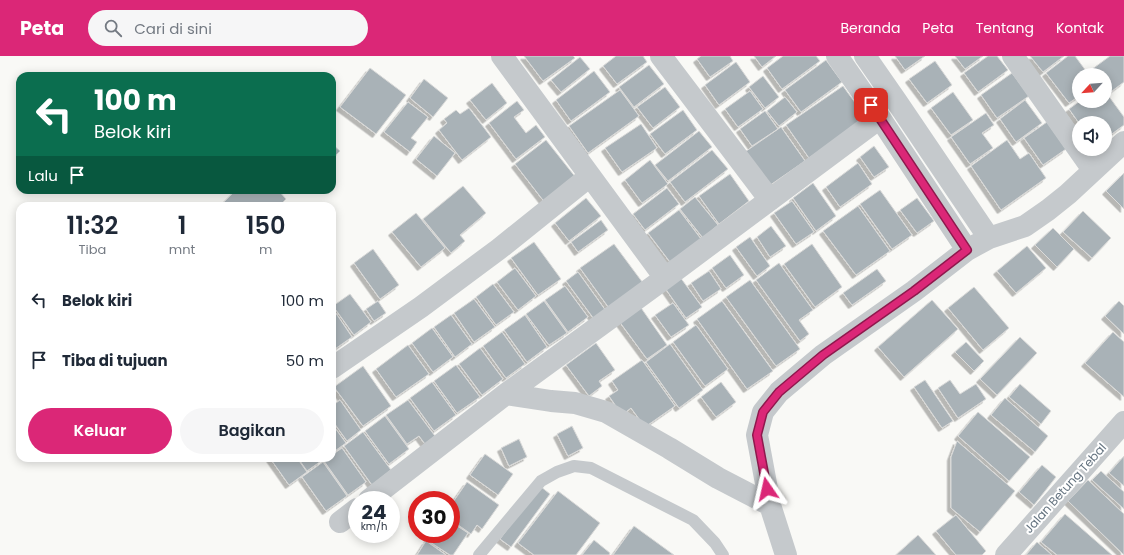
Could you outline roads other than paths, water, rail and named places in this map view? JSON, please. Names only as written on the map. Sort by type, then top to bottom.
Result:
[{"type":"street","points":[[502,56],[665,278]]},
{"type":"street","points":[[661,56],[770,200]]},
{"type":"street","points":[[837,56],[880,118],[967,250]]},
{"type":"street","points":[[865,56],[989,238]]},
{"type":"street","points":[[1012,56],[1093,170]]},
{"type":"street","points":[[381,491],[506,394],[880,118]]},
{"type":"street","points":[[786,555],[770,505],[757,435],[763,412],[779,392],[823,355],[914,291],[967,250],[989,238],[1025,226],[1068,194],[1124,142]]},
{"type":"street","points":[[336,365],[421,307],[499,249],[590,176]]},
{"type":"street","points":[[506,394],[575,403],[606,412],[718,478],[770,505]]},
{"type":"street","name":"Jalan Betung Tebal","points":[[1006,555],[1124,422]]},
{"type":"lane","points":[[479,555],[541,481],[557,472],[574,466],[591,468],[693,520],[715,543],[723,555]]}]
